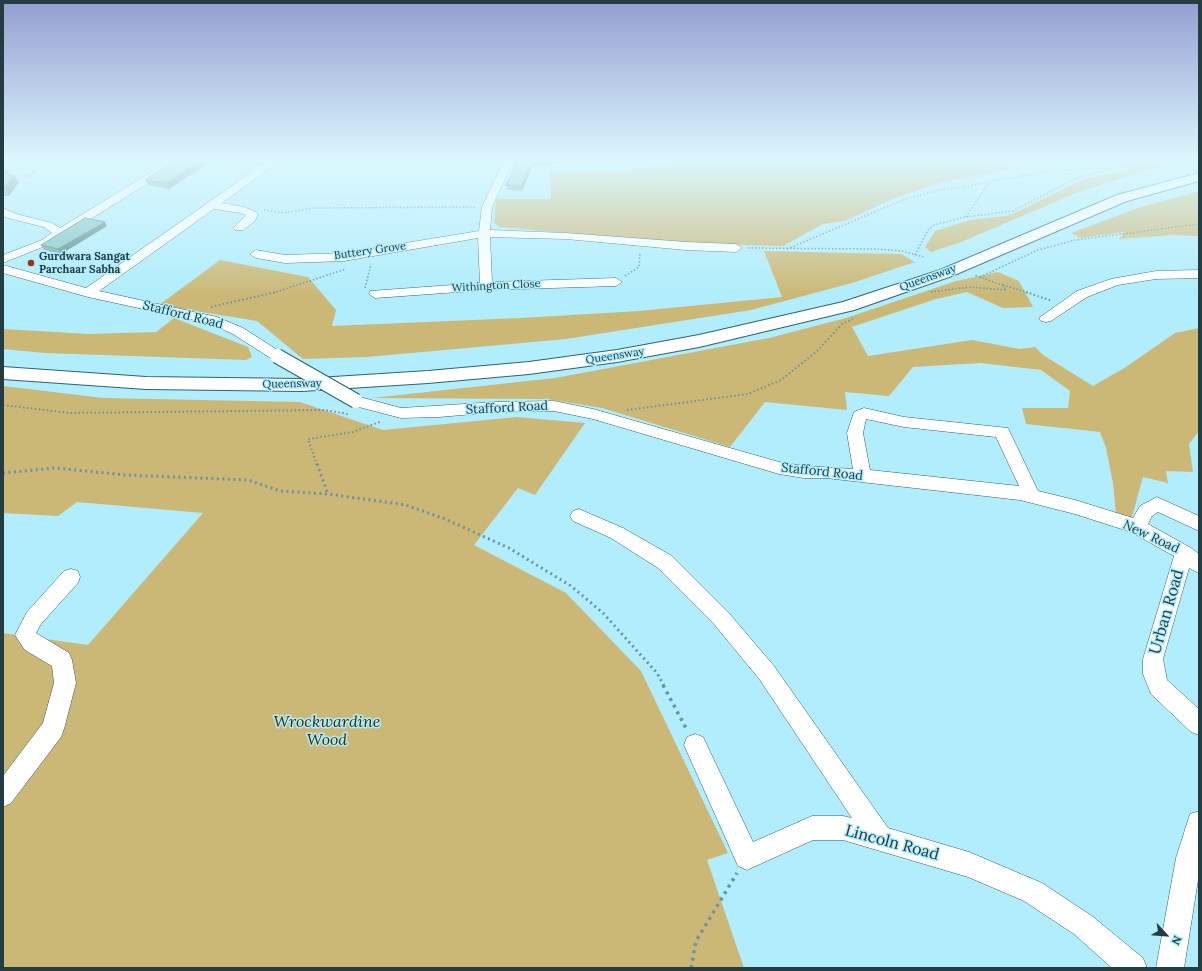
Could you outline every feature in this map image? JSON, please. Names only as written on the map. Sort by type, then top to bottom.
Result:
[{"type":"highway","name":"Queensway","points":[[3,358],[126,368],[329,371],[434,365],[617,343],[704,328],[808,304],[891,280],[1073,205]]},
{"type":"highway","name":"Queensway","points":[[3,373],[146,383],[302,385],[428,377],[529,368],[617,356],[699,341],[848,306],[946,273],[1098,205]]},
{"type":"street","points":[[3,260],[34,247],[57,231],[84,219],[106,205]]},
{"type":"street","points":[[88,293],[212,205]]},
{"type":"street","points":[[214,205],[244,210],[252,214],[251,219],[239,228]]},
{"type":"street","points":[[486,286],[484,234],[487,207]]},
{"type":"street","points":[[3,211],[12,216],[48,225],[57,231]]},
{"type":"street","name":"Buttery Grove","points":[[256,254],[285,258],[344,257],[484,234],[566,236],[736,248]]},
{"type":"street","name":"Stafford Road","points":[[3,269],[88,293],[212,320],[238,331],[355,408],[401,413],[439,412],[535,405],[554,406],[593,414],[779,468],[863,476],[1032,496],[1075,507],[1099,516]]},
{"type":"street","points":[[1046,318],[1063,305],[1082,294],[1115,282],[1156,275],[1199,274]]},
{"type":"street","name":"Withington Close","points":[[375,294],[486,286],[616,282]]},
{"type":"street","points":[[863,476],[856,446],[855,433],[859,416],[864,413],[904,422],[1002,432],[1032,496]]},
{"type":"street","points":[[1136,528],[1146,511],[1157,504],[1199,524]]},
{"type":"street","points":[[579,516],[617,533],[665,562],[703,592],[721,618],[767,673],[880,838]]},
{"type":"street","name":"New Road","points":[[1099,516],[1136,528],[1184,553],[1199,565]]},
{"type":"street","name":"Urban Road","points":[[1184,553],[1153,659],[1154,674],[1159,687],[1199,724]]},
{"type":"street","points":[[3,795],[53,729],[65,683],[62,660],[32,643],[25,635],[34,618],[71,577]]},
{"type":"street","points":[[695,745],[747,857]]},
{"type":"street","points":[[1170,968],[1189,858],[1199,823]]},
{"type":"street","name":"Lincoln Road","points":[[747,857],[812,828],[843,828],[880,838],[969,865],[1033,892],[1083,925],[1134,968]]},
{"type":"path","points":[[787,249],[890,205]]},
{"type":"path","points":[[965,217],[973,205]]},
{"type":"path","points":[[915,254],[928,230],[934,225],[965,217],[1013,211],[1024,205]]},
{"type":"path","points":[[258,210],[284,213],[322,208],[487,207]]},
{"type":"path","points":[[979,277],[1038,250],[1074,240],[1199,224]]},
{"type":"path","points":[[616,282],[640,267],[640,242]]},
{"type":"path","points":[[736,248],[875,249],[902,251],[919,256]]},
{"type":"path","points":[[364,263],[372,261],[364,287],[375,294]]},
{"type":"path","points":[[205,308],[234,303],[267,294],[350,268]]},
{"type":"path","points":[[974,275],[1063,305]]},
{"type":"path","points":[[925,294],[969,287],[1006,290],[1002,285]]},
{"type":"path","points":[[593,414],[748,394],[782,380],[817,351],[842,324],[856,318]]},
{"type":"path","points":[[3,405],[70,413],[324,410],[355,408]]},
{"type":"path","points":[[328,494],[308,439],[353,432],[401,413]]},
{"type":"path","points":[[375,420],[383,421]]},
{"type":"path","points":[[3,473],[55,468],[126,476],[248,480],[280,491],[328,494],[413,507],[509,548],[571,586],[603,613],[657,673],[695,745]]},
{"type":"path","points":[[691,968],[696,941],[747,857]]},
{"type":"green space","points":[[495,205],[879,205],[845,221],[823,224],[783,246],[671,243],[500,227],[494,223]]},
{"type":"green space","points":[[1030,205],[1047,205],[961,242],[931,252],[925,247],[935,231],[970,220],[1011,215]]},
{"type":"green space","points":[[1148,205],[1199,205],[1199,236],[1173,235],[1119,239],[1125,232],[1080,238],[1071,233]]},
{"type":"green space","points":[[764,251],[901,254],[915,262],[852,283],[751,310],[566,339],[367,357],[303,359],[257,321],[159,305],[220,260],[308,277],[336,310],[332,326],[521,318],[639,311],[782,297]]},
{"type":"green space","points":[[998,272],[1019,281],[1033,307],[1003,308],[967,292],[936,299],[852,327],[868,356],[972,340],[1020,349],[1035,347],[1043,355],[1093,386],[1126,367],[1175,333],[1199,328],[1199,431],[1189,444],[1193,472],[1166,471],[1168,483],[1143,477],[1131,520],[1116,514],[1113,483],[1106,448],[1100,432],[1026,424],[1022,408],[1068,408],[1070,391],[1041,370],[981,363],[913,367],[889,396],[845,392],[847,410],[765,402],[730,447],[602,408],[547,399],[372,398],[555,378],[769,338],[846,318],[956,281]]},
{"type":"green space","points":[[174,318],[248,347],[252,357],[246,360],[45,353],[3,349],[3,329],[89,334],[156,332]]},
{"type":"green space","name":"Wrockwardine Wood","points":[[3,386],[104,398],[300,402],[383,430],[517,417],[585,423],[535,495],[518,488],[474,545],[566,593],[641,671],[728,853],[707,860],[744,968],[3,968],[3,633],[88,645],[203,513],[77,502],[58,516],[3,513]]},
{"type":"building","points":[[85,218],[105,222],[58,249],[41,245]]},
{"type":"place","name":"Gurdwara Sangat Parchaar Sabha","points":[[31,263]]}]
